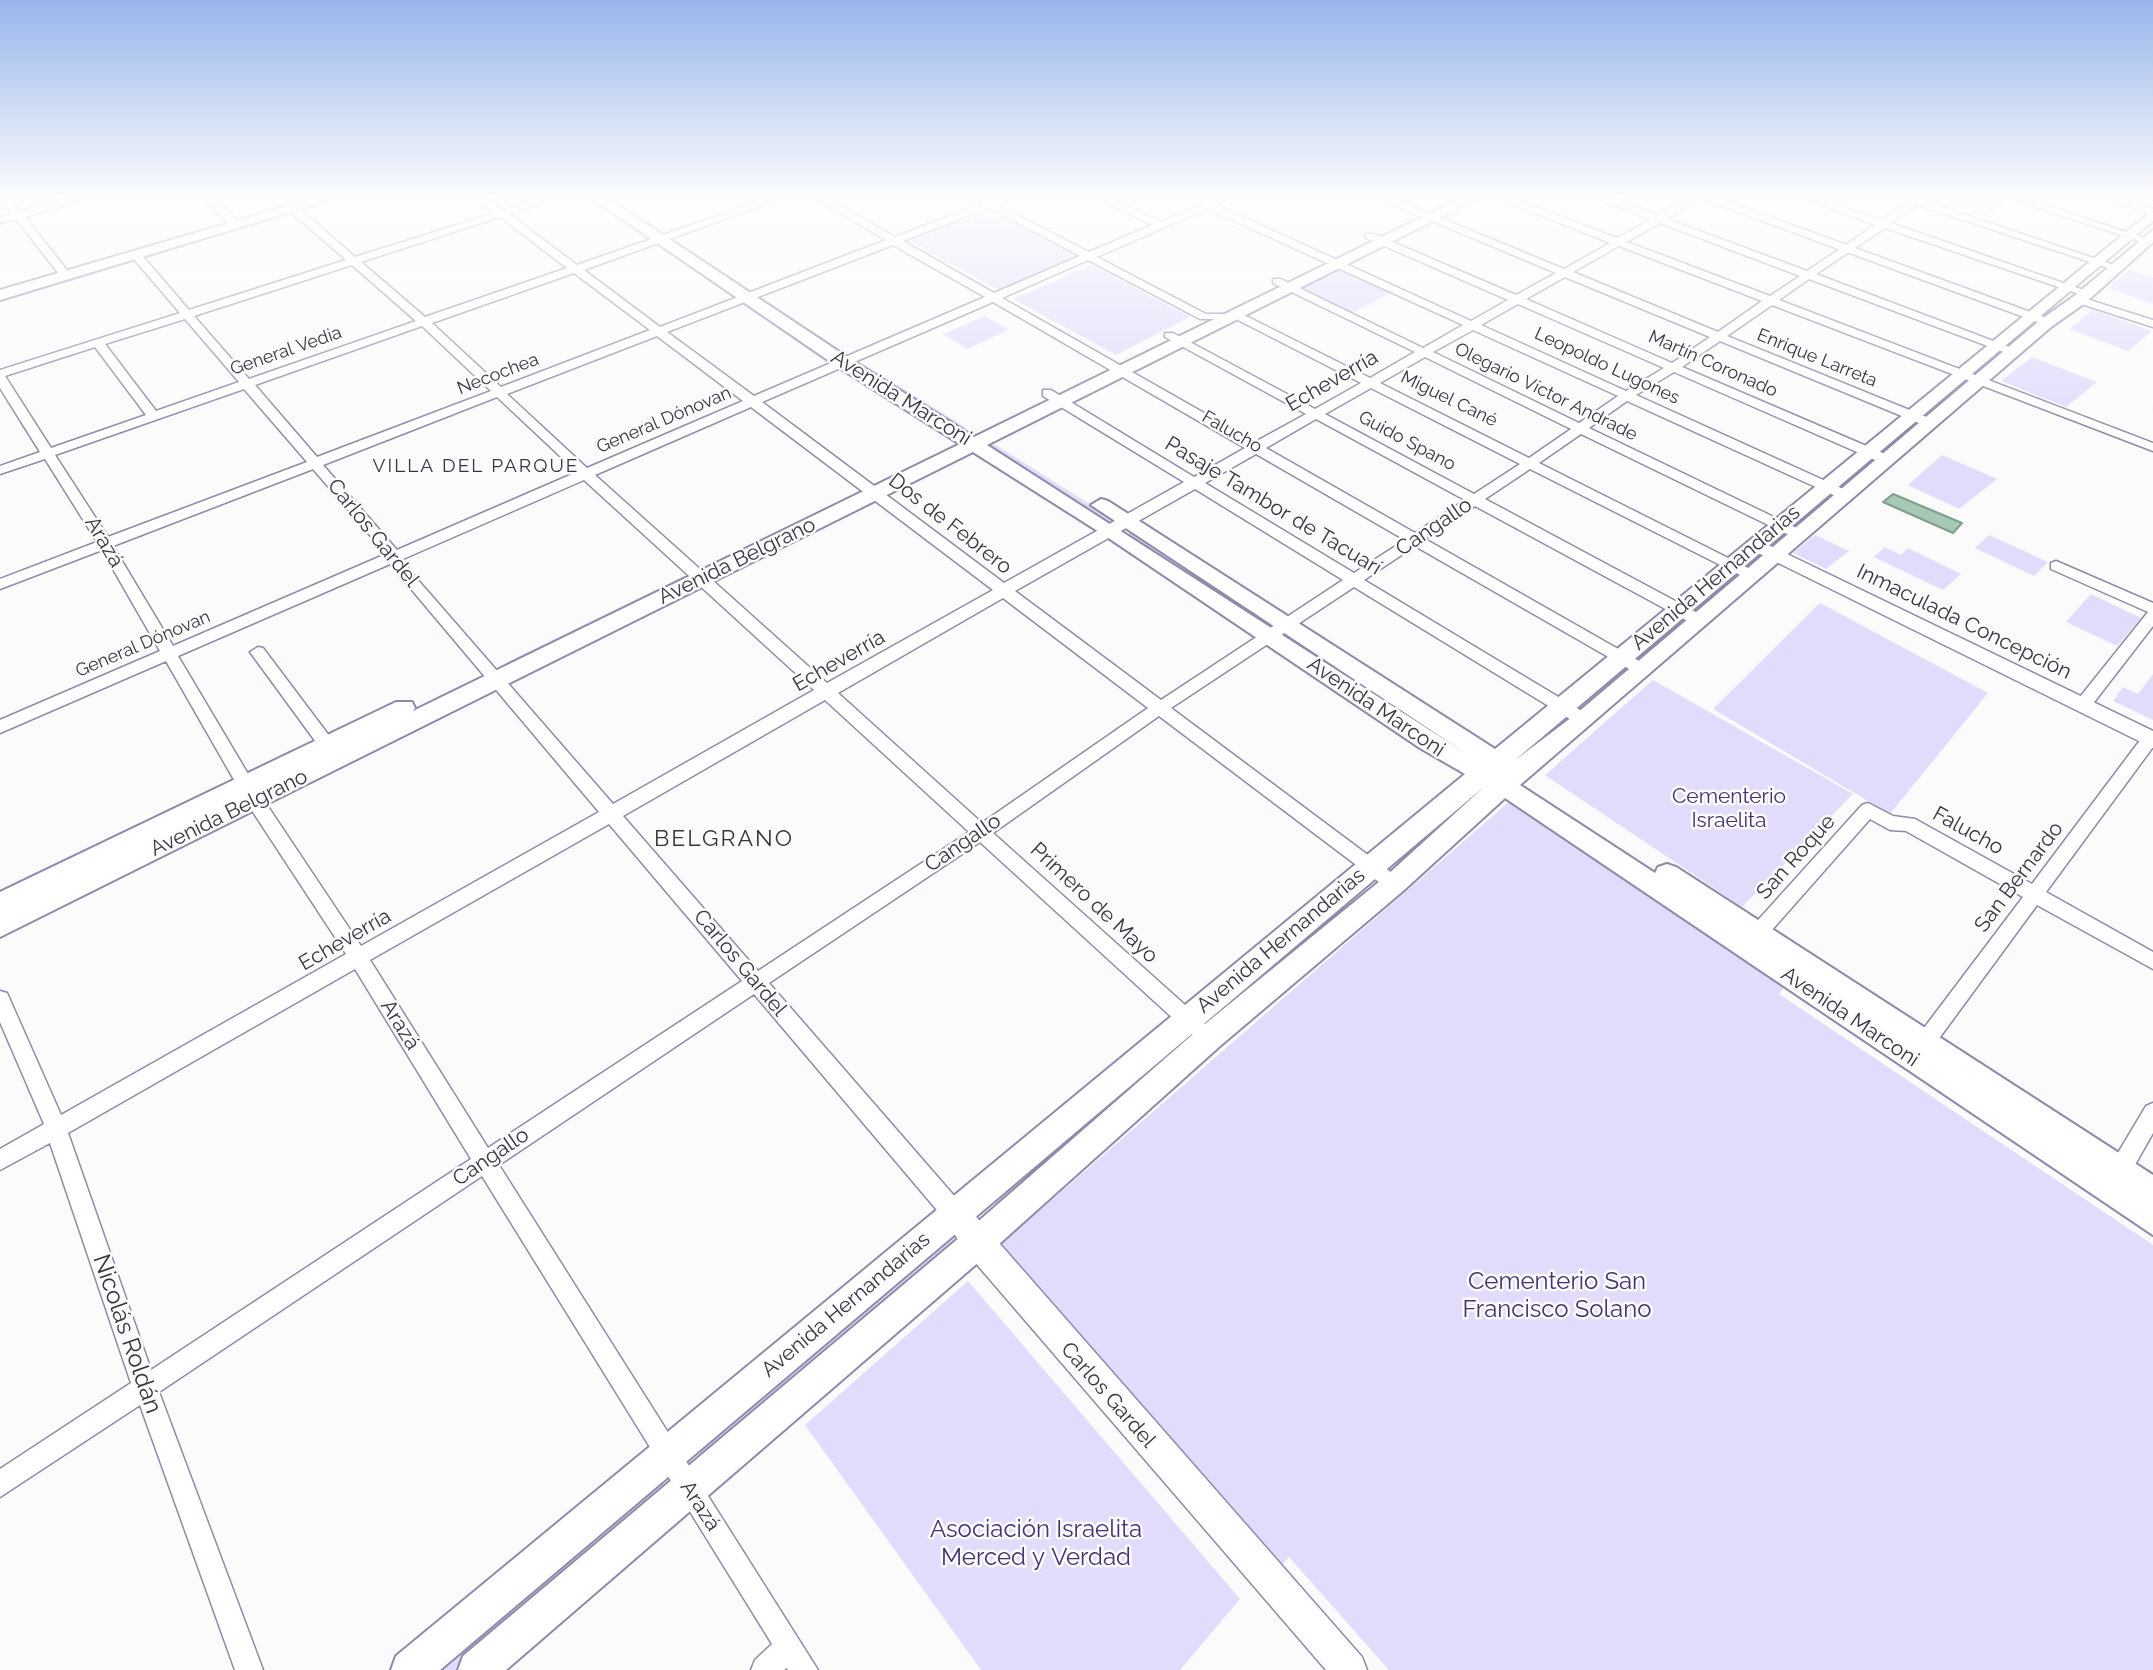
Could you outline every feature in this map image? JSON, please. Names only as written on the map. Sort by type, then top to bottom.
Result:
[{"type":"main road","points":[[0,287],[51,275]]},
{"type":"main road","points":[[0,295],[55,275]]},
{"type":"main road","name":"Avenida Marconi","points":[[724,275],[851,360],[1120,526],[1500,774],[1757,934],[2153,1192]]},
{"type":"main road","name":"Avenida Belgrano","points":[[1176,338],[1204,317],[1304,275]]},
{"type":"main road","name":"Avenida Hernandarias","points":[[2076,296],[2088,275]]},
{"type":"main road","name":"Avenida Hernandarias","points":[[410,1670],[955,1214],[1394,884],[1562,706],[1959,374],[2004,348],[2039,318],[2104,275]]},
{"type":"main road","name":"Avenida Belgrano","points":[[0,926],[251,792],[1053,397],[1176,338],[1238,316],[1284,284]]},
{"type":"main road","name":"Avenida Hernandarias","points":[[2039,318],[2052,297],[2076,296]]},
{"type":"main road","name":"Avenida Hernandarias","points":[[477,1670],[976,1243],[1370,866],[1500,774],[1584,720],[1980,380],[2004,348]]},
{"type":"main road","name":"Avenida Belgrano","points":[[0,904],[251,792],[327,746],[492,674]]},
{"type":"main road","name":"Avenida Marconi","points":[[1500,774],[2153,1220]]},
{"type":"street","name":"Carlos Gardel","points":[[154,275],[396,556],[397,565],[613,813],[955,1214],[976,1243],[1349,1670]]},
{"type":"street","points":[[0,376],[310,275]]},
{"type":"street","name":"Primero de Mayo","points":[[370,275],[1199,1029]]},
{"type":"street","name":"General Vedia","points":[[0,470],[152,415],[563,275]]},
{"type":"street","name":"Dos de Febrero","points":[[584,275],[1394,884]]},
{"type":"street","name":"Necochea","points":[[0,584],[801,275]]},
{"type":"street","name":"Falucho","points":[[957,275],[1418,538],[1643,670]]},
{"type":"street","name":"General Dónovan","points":[[0,727],[1049,275]]},
{"type":"street","name":"Miguel Cané","points":[[1122,275],[1204,317],[1238,316],[1532,462],[1752,576]]},
{"type":"street","name":"Leopoldo Lugones","points":[[1361,275],[1847,496]]},
{"type":"street","name":"Martín Coronado","points":[[1465,275],[1888,460]]},
{"type":"street","name":"Echeverría","points":[[0,1160],[1370,382],[1564,275]]},
{"type":"street","name":"Enrique Larreta","points":[[1572,275],[1930,423]]},
{"type":"street","points":[[1703,275],[2153,447]]},
{"type":"street","points":[[1809,275],[2004,348]]},
{"type":"street","name":"Cangallo","points":[[0,1483],[983,831],[1160,708],[1355,581],[1809,275]]},
{"type":"street","points":[[1919,275],[2039,318]]},
{"type":"street","points":[[2020,275],[2153,324]]},
{"type":"street","name":"Olegario Víctor Andrade","points":[[1284,284],[1800,535]]},
{"type":"street","name":"Guido Spano","points":[[1176,338],[1700,621]]},
{"type":"street","points":[[98,343],[152,415]]},
{"type":"street","name":"Arazá","points":[[0,376],[106,543],[251,792],[358,957],[666,1454],[804,1670]]},
{"type":"street","name":"Pasaje Tambor de Tacuarí","points":[[1053,397],[1584,720]]},
{"type":"street","name":"Inmaculada Concepción","points":[[1756,545],[2152,740]]},
{"type":"street","points":[[2056,566],[2153,609]]},
{"type":"street","points":[[2082,706],[2153,616]]},
{"type":"street","points":[[258,652],[327,746]]},
{"type":"street","name":"San Bernardo","points":[[1925,1042],[2152,740]]},
{"type":"street","name":"Falucho","points":[[1868,810],[1890,823],[1909,824],[2153,961]]},
{"type":"street","name":"San Roque","points":[[1757,934],[1868,810]]},
{"type":"street","name":"Nicolás Roldán","points":[[0,999],[56,1128],[145,1387],[249,1670]]},
{"type":"street","points":[[2120,1170],[2153,1113]]},
{"type":"street","points":[[765,1670],[789,1646]]},
{"type":"green space","points":[[971,275],[1039,275],[1000,291]]},
{"type":"green space","points":[[1069,275],[1111,275],[1190,317],[1116,355],[1013,299]]},
{"type":"green space","points":[[1324,275],[1353,275],[1391,293],[1350,314],[1297,288]]},
{"type":"green space","points":[[2123,275],[2144,275],[2153,278],[2153,304],[2108,288]]},
{"type":"green space","points":[[2093,310],[2152,331],[2128,351],[2069,329]]},
{"type":"green space","points":[[985,316],[1009,330],[967,349],[943,334]]},
{"type":"green space","points":[[2032,357],[2097,382],[2066,407],[2001,381]]},
{"type":"green space","points":[[862,363],[965,427],[957,431],[854,366]]},
{"type":"green space","points":[[994,444],[1115,520],[1108,524],[987,448]]},
{"type":"green space","points":[[1942,455],[1997,479],[1959,509],[1908,485]]},
{"type":"green space","points":[[1134,531],[1274,621],[1265,627],[1125,536]]},
{"type":"green space","points":[[1815,535],[1849,551],[1826,569],[1793,553]]},
{"type":"green space","points":[[1989,535],[2048,562],[2034,576],[1975,548]]},
{"type":"green space","points":[[1885,547],[1901,555],[1908,548],[1961,574],[1943,590],[1874,557]]},
{"type":"green space","points":[[684,576],[689,580],[511,667],[507,662]]},
{"type":"green space","points":[[2091,594],[2141,618],[2117,646],[2066,622]]},
{"type":"green space","points":[[1820,603],[1988,693],[1890,814],[1713,709]]},
{"type":"green space","points":[[2153,674],[2153,720],[2113,701],[2123,687],[2138,694]]},
{"type":"green space","name":"Cementerio Israelita","points":[[1653,680],[1853,794],[1742,907],[1545,775]]},
{"type":"green space","name":"Cementerio San Francisco Solano","points":[[1510,801],[1785,986],[1779,994],[2153,1245],[2153,1670],[1389,1670],[1289,1557],[1281,1566],[1000,1245]]},
{"type":"green space","points":[[1148,1066],[1158,1075],[1001,1209],[990,1196]]},
{"type":"green space","points":[[952,1232],[963,1244],[707,1464],[697,1449]]},
{"type":"green space","name":"Asociación Israelita Merced y Verdad","points":[[968,1281],[1240,1599],[1180,1670],[981,1670],[805,1425]]},
{"type":"green space","points":[[659,1477],[669,1493],[459,1670],[427,1670]]},
{"type":"building","points":[[1893,494],[1962,523],[1953,533],[1883,502]]},
{"type":"district","name":"VILLA DEL PARQUE","points":[[476,466]]},
{"type":"district","name":"BELGRANO","points":[[724,839]]}]
